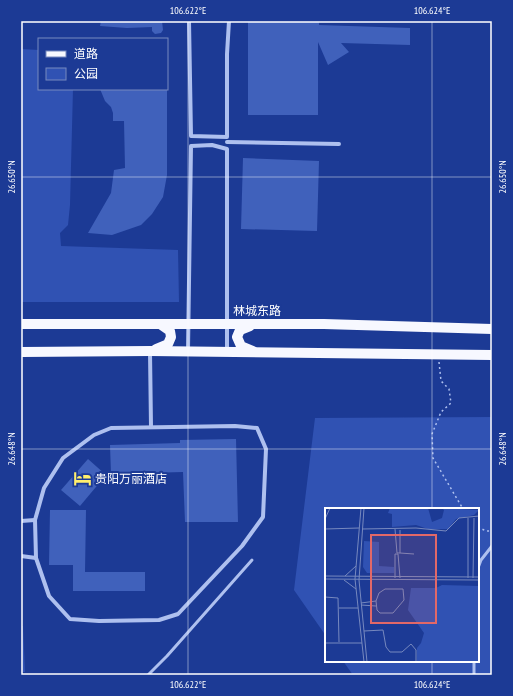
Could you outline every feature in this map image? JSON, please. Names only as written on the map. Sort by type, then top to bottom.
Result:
[{"type":"main road","name":"林城东路","points":[[21,324],[324,324],[492,328]]},
{"type":"main road","points":[[150,351],[166,345],[170,341],[170,331],[160,324]]},
{"type":"main road","points":[[254,324],[241,329],[237,337],[241,346],[257,353]]},
{"type":"main road","points":[[21,352],[150,351],[492,355]]},
{"type":"street","points":[[188,352],[191,146],[189,21]]},
{"type":"street","points":[[227,352],[227,54],[229,21]]},
{"type":"street","points":[[191,136],[227,137]]},
{"type":"street","points":[[227,142],[339,144]]},
{"type":"street","points":[[191,146],[212,146],[227,149]]},
{"type":"street","points":[[150,351],[151,427]]},
{"type":"street","points":[[235,426],[256,428],[266,449],[263,517],[242,546],[178,614],[159,620],[99,621],[70,619],[49,596],[36,558],[35,520],[44,488],[63,458],[94,435],[111,428],[151,427],[235,426]]},
{"type":"street","points":[[21,521],[35,520]]},
{"type":"street","points":[[21,556],[36,558]]},
{"type":"lane","points":[[479,564],[480,560],[492,546]]},
{"type":"lane","points":[[148,675],[172,651],[252,560]]},
{"type":"lane","points":[[474,662],[474,675]]},
{"type":"path","points":[[438,354],[440,376],[442,381],[449,389],[451,403],[442,412],[432,434],[433,458],[462,508]]},
{"type":"path","points":[[479,528],[486,531],[492,531]]},
{"type":"green space","points":[[21,49],[38,50],[38,90],[73,90],[70,205],[68,225],[60,233],[61,246],[178,250],[179,302],[21,302]]},
{"type":"green space","points":[[492,417],[492,675],[353,675],[344,662],[479,662],[479,508],[325,508],[325,635],[294,590],[315,418]]},
{"type":"green space","points":[[21,626],[23,626],[25,672],[21,672]]},
{"type":"building","points":[[101,21],[162,21],[163,30],[161,33],[155,34],[152,31],[152,27],[127,28],[100,26]]},
{"type":"building","points":[[248,21],[319,21],[319,25],[410,28],[410,45],[341,43],[349,52],[328,65],[318,42],[318,115],[248,115]]},
{"type":"building","points":[[100,90],[167,90],[167,175],[163,197],[152,214],[141,225],[112,235],[88,233],[111,193],[114,170],[125,168],[124,121],[113,121],[111,107],[105,101]]},
{"type":"building","points":[[243,158],[319,161],[317,231],[241,229]]},
{"type":"building","points":[[236,439],[238,522],[185,522],[183,472],[111,474],[110,445],[180,443],[180,440]]},
{"type":"building","points":[[88,459],[106,475],[80,506],[61,490]]},
{"type":"building","points":[[50,510],[86,510],[85,572],[145,572],[145,591],[73,591],[73,565],[49,565]]},
{"type":"place","name":"贵阳万丽酒店","points":[[82,479]]}]
